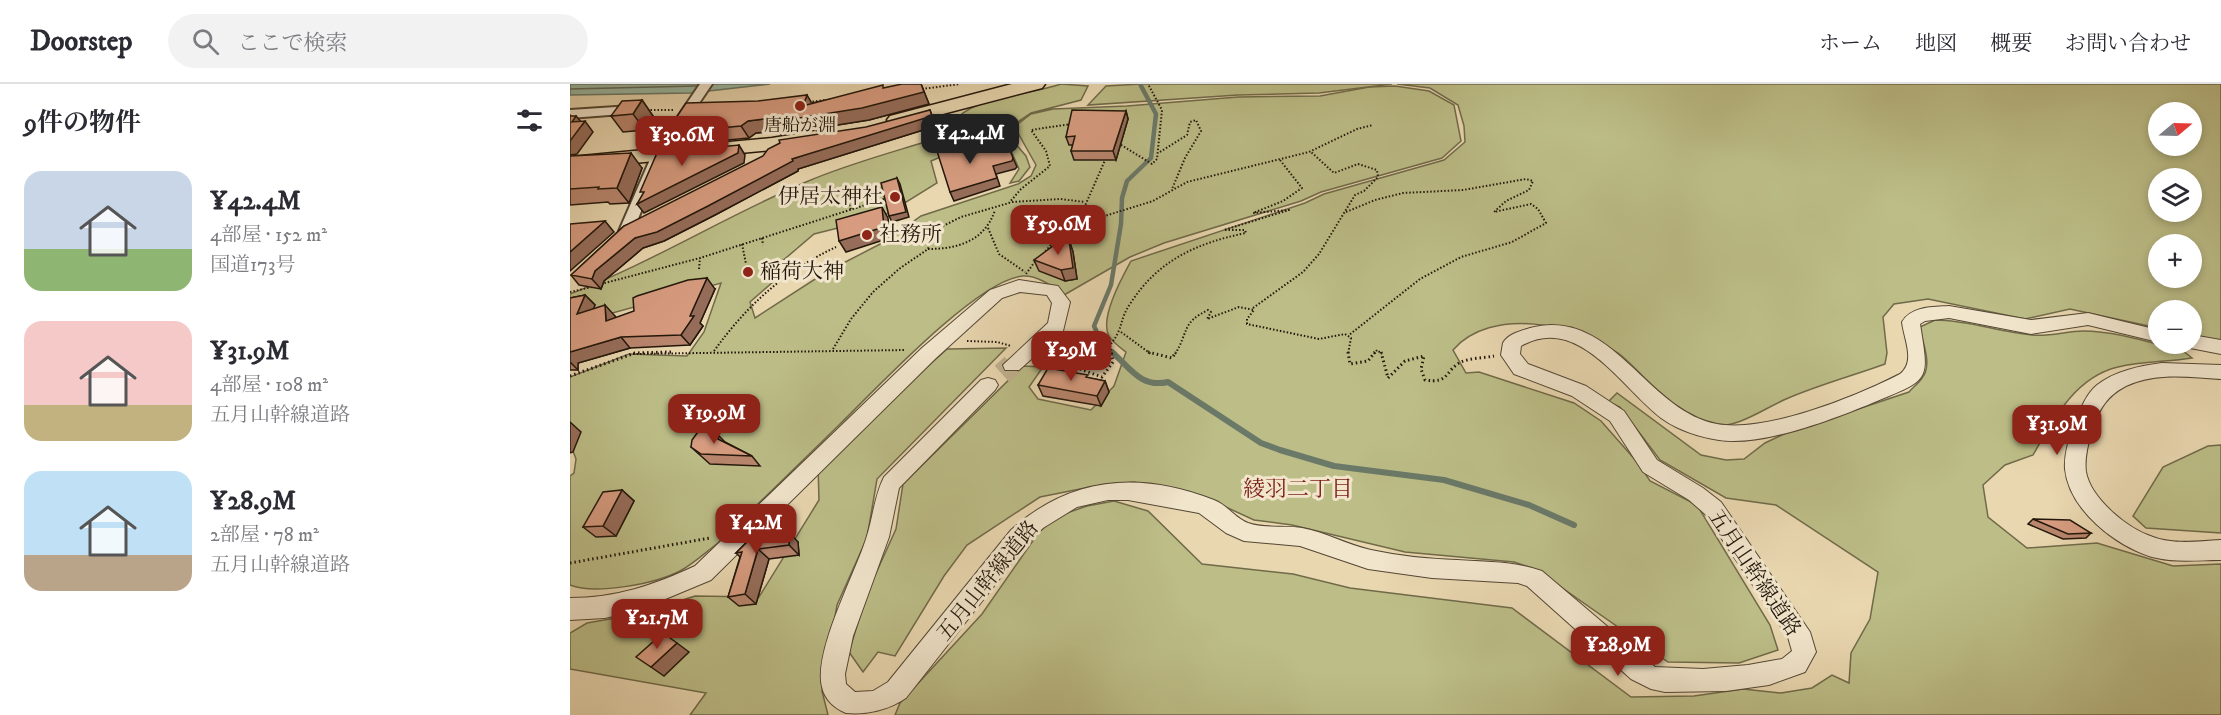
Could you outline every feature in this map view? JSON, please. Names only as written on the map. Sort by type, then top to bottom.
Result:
[{"type":"highway","points":[[881,125],[1035,84]]},
{"type":"highway","points":[[570,163],[658,155],[767,153],[837,133]]},
{"type":"street","points":[[646,221],[622,235],[658,155],[689,105],[706,84]]},
{"type":"street","points":[[570,114],[631,110]]},
{"type":"street","points":[[570,609],[619,603],[662,593],[703,573],[929,353],[996,294],[1022,280],[1052,290],[1061,302],[1058,326],[1030,352]]},
{"type":"street","points":[[1510,355],[1512,343],[1523,334],[1550,332],[1575,337],[1614,360],[1656,404],[1672,416],[1714,432],[1751,433],[1874,396],[1909,379],[1916,371],[1917,364],[1911,322],[1921,315],[1949,312],[2031,327],[2088,319],[2148,334]]},
{"type":"street","points":[[2202,343],[2221,346]]},
{"type":"street","name":"五月山幹線道路","points":[[1030,352],[999,376],[891,483],[883,499],[879,535],[836,652],[833,686],[843,699],[853,704],[867,705],[882,700],[897,690],[916,670],[1019,537],[1039,517],[1066,501],[1107,491],[1160,495],[1201,505],[1215,511],[1238,529],[1268,535],[1302,537],[1347,554],[1405,567],[1518,573],[1534,578],[1640,671],[1653,679],[1689,682],[1735,679],[1781,671],[1797,663],[1804,652],[1798,632],[1713,508],[1696,494],[1650,466],[1617,416],[1579,391],[1521,369],[1510,355]]},
{"type":"street","points":[[2221,372],[2170,368],[2150,370],[2105,390],[2092,401],[2080,437],[2076,462],[2076,477],[2091,502],[2137,541],[2167,550],[2221,550]]},
{"type":"path","points":[[912,91],[960,84]]},
{"type":"path","points":[[1111,142],[1124,145],[1141,160],[1152,164],[1159,152],[1162,110],[1148,84]]},
{"type":"path","points":[[802,102],[834,99]]},
{"type":"path","points":[[1159,152],[1187,135],[1191,122],[1196,120],[1201,131],[1185,158],[1171,191]]},
{"type":"path","points":[[1012,202],[1017,193],[1050,166],[1046,151],[1031,130],[1075,124]]},
{"type":"path","points":[[988,228],[999,254],[1022,280],[1030,266],[1066,228],[1153,201],[1201,178],[1311,151],[1373,124]]},
{"type":"path","points":[[1280,160],[1302,188],[1283,201],[1252,211],[1289,210],[1224,230],[1245,230],[1246,233],[1204,242],[1166,265],[1146,283],[1125,311],[1119,322],[1121,332],[1147,353],[1160,358],[1172,358],[1177,352],[1182,329],[1193,316],[1208,310],[1211,312],[1207,319],[1239,307],[1252,308],[1304,272],[1346,212],[1347,204],[1355,195],[1364,191],[1376,180],[1377,170],[1358,164],[1334,172],[1311,151]]},
{"type":"path","points":[[1077,224],[1107,155]]},
{"type":"path","points":[[1252,308],[1254,310],[1247,319],[1247,324],[1319,339],[1349,335],[1420,279],[1461,257],[1512,242],[1546,223],[1538,209],[1531,204],[1494,212],[1506,201],[1529,190],[1533,181],[1526,179],[1463,190],[1403,193],[1375,200],[1346,212]]},
{"type":"path","points":[[847,198],[851,210]]},
{"type":"path","points":[[570,292],[700,258],[884,199]]},
{"type":"path","points":[[928,249],[929,239],[947,223],[966,215],[995,210],[1012,202],[1060,199],[1086,202]]},
{"type":"path","points":[[833,349],[848,320],[873,291],[928,249],[958,247],[988,228],[995,210]]},
{"type":"path","points":[[844,212],[846,223]]},
{"type":"path","points":[[762,238],[763,245]]},
{"type":"path","points":[[742,244],[746,264]]},
{"type":"path","points":[[714,351],[737,318],[769,288],[795,268],[836,247]]},
{"type":"path","points":[[699,269],[700,258]]},
{"type":"path","points":[[945,339],[997,342],[1102,377],[1113,362],[1110,345],[1121,332]]},
{"type":"path","points":[[1349,335],[1351,338],[1347,357],[1350,364],[1368,361],[1377,350],[1381,351],[1385,357],[1385,375],[1388,378],[1399,362],[1418,356],[1424,356],[1421,369],[1425,380],[1430,381],[1452,374],[1461,362],[1510,355]]},
{"type":"path","points":[[570,376],[635,353],[885,348],[929,353]]},
{"type":"path","points":[[570,563],[744,532]]},
{"type":"green space","points":[[1061,84],[1088,86],[1081,100],[1031,113],[1012,126],[1014,142],[1026,156],[1030,167],[1019,181],[1010,183],[1019,169],[1010,148],[962,148],[931,161],[937,183],[882,217],[814,234],[780,263],[774,281],[750,302],[755,318],[826,272],[886,241],[921,216],[1018,184],[1031,176],[1036,165],[1018,133],[1018,124],[1031,114],[1053,109],[1238,97],[1320,96],[1369,87],[1395,86],[1429,91],[1454,105],[1461,141],[1442,158],[1321,192],[1301,201],[1164,243],[1130,257],[1064,295],[1034,277],[1023,276],[1004,282],[954,315],[927,339],[718,543],[690,565],[669,576],[625,587],[594,589],[570,585],[570,476],[574,473],[576,459],[570,443],[570,377],[629,354],[687,356],[704,332],[721,283],[598,317],[570,309],[570,294],[630,268],[806,182],[859,162],[950,134],[958,117],[980,104]]},
{"type":"green space","points":[[1392,84],[1319,93],[1238,95],[1088,105],[1106,86]]},
{"type":"green space","points":[[1397,84],[2221,84],[2221,344],[2202,339],[2202,300],[2148,300],[2148,326],[2070,309],[2025,319],[1928,299],[1894,304],[1883,317],[1887,353],[1885,364],[1798,394],[1740,421],[1721,426],[1710,426],[1698,423],[1674,407],[1618,353],[1580,334],[1534,324],[1511,324],[1489,328],[1469,336],[1453,350],[1466,373],[1479,372],[1574,403],[1601,421],[1638,463],[1650,481],[1697,505],[1770,625],[1778,650],[1739,663],[1668,662],[1535,569],[1514,562],[1405,552],[1292,525],[1254,520],[1204,497],[1134,482],[1095,486],[1040,497],[967,545],[944,576],[895,656],[878,652],[863,672],[849,652],[867,593],[896,529],[903,484],[1023,366],[1043,367],[1029,387],[1038,399],[1091,410],[1114,386],[1126,352],[1109,336],[1107,319],[1113,297],[1131,261],[1305,203],[1324,194],[1444,160],[1465,142],[1464,126],[1458,105],[1430,88]]},
{"type":"green space","points":[[1935,320],[2032,335],[2083,331],[2108,333],[2148,342],[2148,354],[2187,354],[2192,358],[2127,365],[2103,372],[2089,380],[2077,390],[2057,414],[2033,455],[2005,465],[1983,485],[1988,517],[2027,548],[2097,543],[2173,566],[2221,564],[2221,715],[895,715],[900,703],[982,614],[1039,532],[1058,516],[1087,506],[1114,501],[1148,511],[1202,564],[1293,574],[1350,588],[1512,608],[1631,697],[1694,696],[1743,689],[1781,693],[1812,688],[1832,675],[1849,683],[1851,653],[1870,619],[1878,572],[1776,505],[1726,498],[1660,460],[1620,407],[1608,402],[1617,393],[1701,455],[1726,460],[1744,459],[1765,443],[1786,433],[1909,392],[1921,380],[1927,367],[1920,327]]},
{"type":"green space","points":[[1006,348],[877,479],[867,538],[837,605],[822,691],[828,715],[690,715],[706,693],[570,669],[570,633],[587,623],[639,614],[695,596],[759,597],[819,500],[818,465],[947,349]]},
{"type":"green space","points":[[2221,445],[2221,533],[2146,528],[2133,516],[2163,467],[2208,446]]},
{"type":"water","points":[[570,84],[770,84],[691,93],[570,95]]},
{"type":"building","points":[[902,84],[921,84],[924,92],[862,108],[774,122],[773,118],[748,121],[741,126],[666,133],[686,103],[758,101],[807,95],[803,106],[883,85],[883,88]]},
{"type":"building","points":[[642,100],[633,114],[611,116],[622,101]]},
{"type":"building","points":[[930,110],[932,116],[792,159],[793,161],[657,232],[635,238],[595,271],[592,279],[571,275],[624,226],[763,156],[768,149],[780,143],[779,140],[866,127]]},
{"type":"building","points":[[1072,110],[1126,111],[1113,151],[1071,151],[1075,136],[1066,137]]},
{"type":"building","points":[[570,116],[576,116],[572,122],[585,121],[570,141]]},
{"type":"building","points":[[962,141],[967,155],[1008,145],[1012,161],[993,166],[997,178],[950,192],[936,148]]},
{"type":"building","points":[[739,145],[738,153],[637,204],[644,192],[640,192],[657,153]]},
{"type":"building","points":[[631,153],[617,188],[570,189],[570,156]]},
{"type":"building","name":"伊居太神社","points":[[897,178],[906,212],[889,216],[881,183]]},
{"type":"building","points":[[882,207],[884,227],[839,241],[836,220]]},
{"type":"building","points":[[605,221],[570,252],[570,224]]},
{"type":"building","points":[[1069,240],[1073,268],[1061,270],[1034,260],[1057,243]]},
{"type":"building","points":[[707,278],[690,316],[694,316],[681,335],[621,337],[570,352],[570,298],[585,295],[577,314],[605,305],[606,321],[634,311],[633,298],[637,296],[688,280]]},
{"type":"building","points":[[1048,368],[1088,375],[1086,377],[1105,381],[1097,396],[1038,385]]},
{"type":"building","points":[[700,429],[719,436],[718,439],[752,456],[701,454],[691,447],[692,440]]},
{"type":"building","points":[[622,490],[603,526],[583,527],[603,492]]},
{"type":"building","points":[[2033,519],[2070,520],[2091,533],[2068,534]]},
{"type":"building","points":[[766,523],[765,529],[776,526],[785,528],[789,532],[789,545],[758,549],[745,594],[728,597],[742,552],[736,553]]},
{"type":"building","points":[[663,633],[677,643],[651,667],[636,657]]},
{"type":"waterway","points":[[1114,354],[1102,343],[1094,326],[1111,285],[1121,224],[1122,198],[1127,181],[1151,158],[1156,114],[1140,84]]},
{"type":"waterway","points":[[1114,354],[1143,380],[1168,382],[1261,443],[1334,466],[1444,480],[1529,505],[1574,525]]},
{"type":"tunnel","points":[[1002,374],[1012,365]]},
{"type":"place","name":"唐船が淵","points":[[800,106]]},
{"type":"place","name":"伊居太神社","points":[[895,197]]},
{"type":"place","name":"社務所","points":[[867,235]]},
{"type":"place","name":"稲荷大神","points":[[748,272]]},
{"type":"district","name":"綾羽二丁目","points":[[1298,489]]}]
